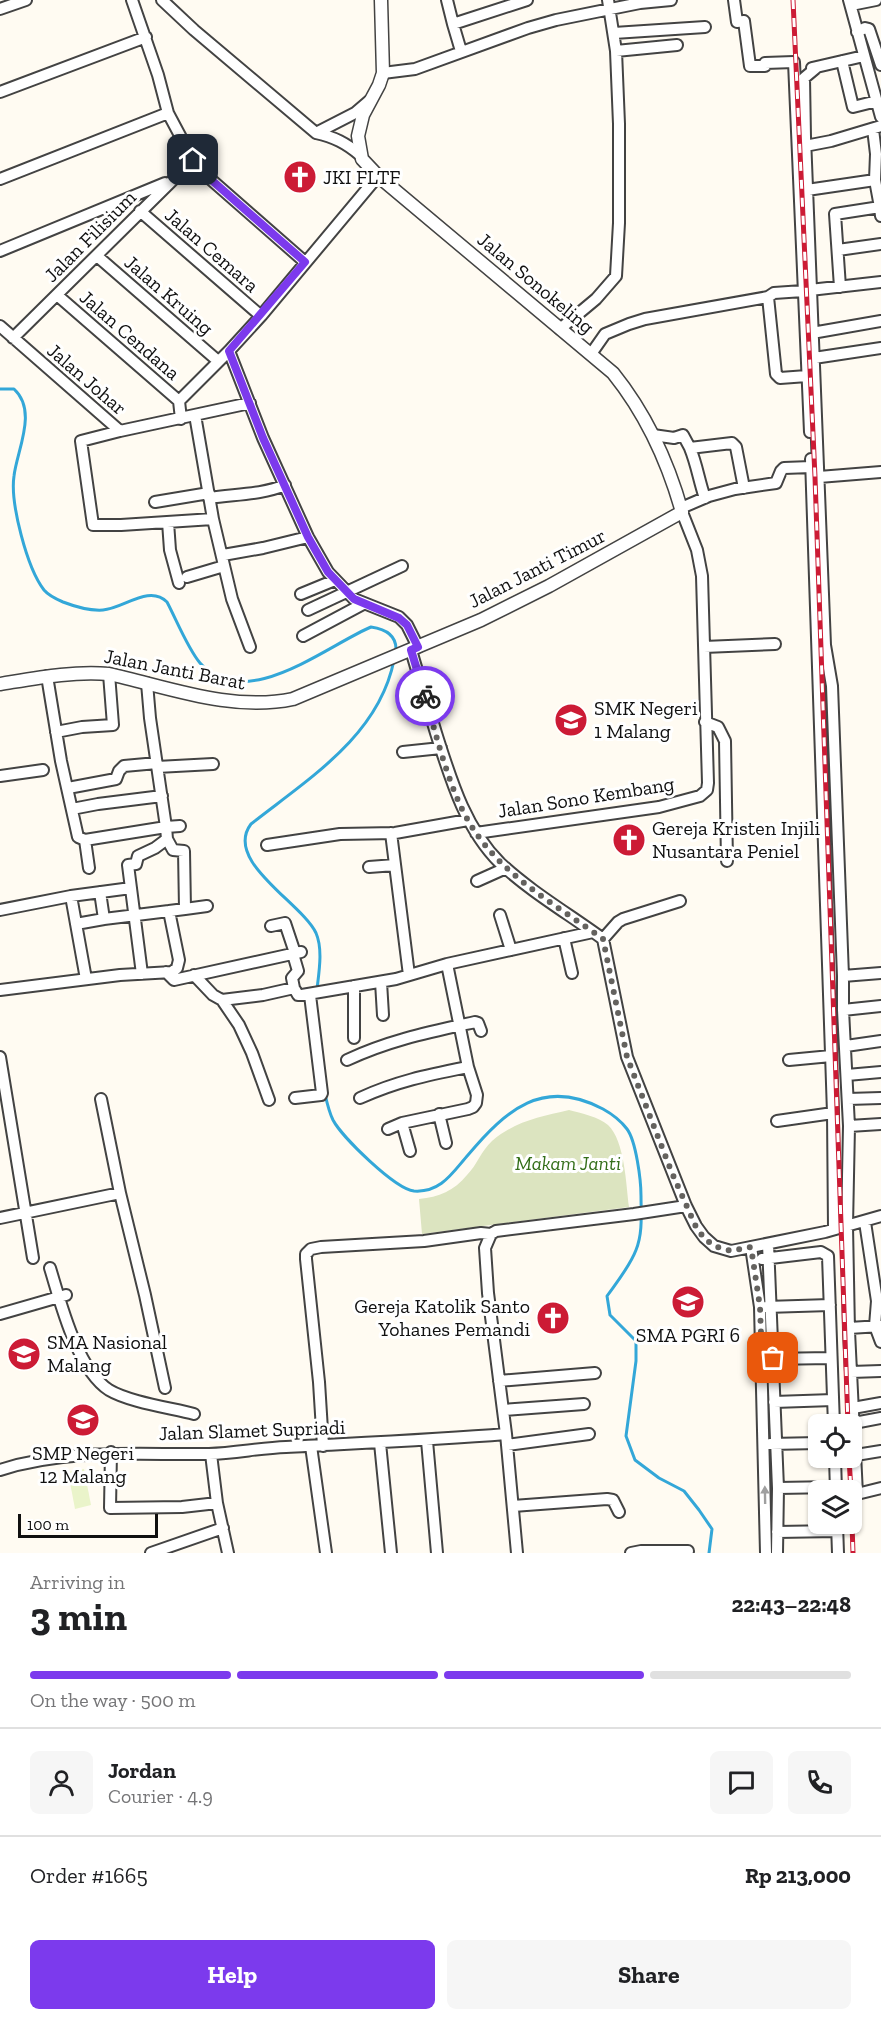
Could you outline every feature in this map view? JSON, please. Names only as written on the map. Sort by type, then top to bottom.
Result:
[{"type":"street","points":[[0,9],[26,0]]},
{"type":"street","points":[[132,0],[146,37],[168,113],[193,160],[208,177],[305,262]]},
{"type":"street","points":[[162,0],[316,133],[331,136],[347,144],[360,155]]},
{"type":"street","points":[[360,155],[358,130],[369,101],[379,85],[382,73],[381,0]]},
{"type":"street","points":[[447,0],[461,51]]},
{"type":"street","points":[[453,24],[527,0]]},
{"type":"street","points":[[382,73],[415,69],[528,28],[609,5],[671,0]]},
{"type":"street","points":[[734,0],[737,22],[744,21],[750,66],[794,62],[806,291],[814,358],[825,645],[832,686],[849,1126],[847,1226],[853,1414]]},
{"type":"street","points":[[876,0],[850,3],[881,117]]},
{"type":"street","points":[[560,329],[596,299],[616,276],[620,124],[616,51],[609,5]]},
{"type":"street","points":[[614,33],[705,27]]},
{"type":"street","points":[[857,32],[865,28],[869,29],[881,65]]},
{"type":"street","points":[[0,92],[146,37]]},
{"type":"street","points":[[616,51],[677,45]]},
{"type":"street","points":[[794,71],[864,56]]},
{"type":"street","points":[[842,61],[853,107],[877,101]]},
{"type":"street","points":[[816,68],[804,78],[807,190],[807,376],[833,1113],[834,1230]]},
{"type":"street","points":[[316,133],[355,113],[369,101]]},
{"type":"street","points":[[0,179],[168,113]]},
{"type":"street","points":[[805,146],[877,128],[875,180],[881,210],[835,214],[840,287]]},
{"type":"street","name":"Jalan Sonokeling","points":[[360,155],[367,166],[378,176],[613,373],[627,389],[653,435],[682,510]]},
{"type":"street","name":"Jalan Filisium","points":[[13,338],[193,160]]},
{"type":"street","points":[[181,419],[179,401],[261,316],[378,176]]},
{"type":"street","points":[[807,190],[875,180]]},
{"type":"street","points":[[0,251],[171,181]]},
{"type":"street","name":"Jalan Cemara","points":[[140,211],[261,316]]},
{"type":"street","points":[[838,250],[881,244]]},
{"type":"street","name":"Jalan Kruing","points":[[97,256],[218,361]]},
{"type":"street","points":[[591,354],[605,334],[645,319],[768,297],[774,293],[881,282]]},
{"type":"street","name":"Jalan Cendana","points":[[57,295],[179,401]]},
{"type":"street","points":[[768,297],[776,374],[780,378],[807,376]]},
{"type":"street","points":[[812,333],[881,321]]},
{"type":"street","name":"Jalan Johar","points":[[0,326],[120,431],[250,403]]},
{"type":"street","points":[[814,358],[881,348]]},
{"type":"street","points":[[229,351],[285,485],[321,562],[335,580],[363,604],[399,618],[407,625],[412,650],[441,748],[468,820],[476,833],[506,868],[598,936],[627,1057],[686,1206],[704,1238],[714,1246],[731,1251],[834,1230],[881,1216]]},
{"type":"street","points":[[195,415],[213,519],[234,606],[250,647]]},
{"type":"street","points":[[120,431],[81,441],[93,525],[213,519]]},
{"type":"street","points":[[653,435],[674,438],[683,435],[698,467],[698,476],[705,498]]},
{"type":"street","points":[[690,448],[732,443],[736,447],[744,488]]},
{"type":"street","points":[[682,510],[705,498],[776,483],[784,468],[811,467]]},
{"type":"street","points":[[819,477],[881,472]]},
{"type":"street","points":[[155,502],[209,495],[256,494],[285,485]]},
{"type":"street","name":"Jalan Sono Kembang","points":[[476,833],[659,807],[700,796],[707,790],[700,561],[682,510]]},
{"type":"street","name":"Jalan Janti Timur","points":[[412,650],[481,620],[549,586],[682,510]]},
{"type":"street","points":[[168,522],[170,550],[183,580],[224,561],[308,537]]},
{"type":"street","points":[[308,610],[402,566]]},
{"type":"street","points":[[301,594],[335,580]]},
{"type":"street","points":[[303,636],[363,604]]},
{"type":"street","points":[[704,648],[775,644]]},
{"type":"street","name":"Jalan Janti Barat","points":[[0,684],[70,673],[109,674],[239,702],[268,703],[293,699],[412,650]]},
{"type":"street","points":[[56,732],[82,727],[113,726],[109,674]]},
{"type":"street","points":[[47,676],[78,837],[86,840],[167,833]]},
{"type":"street","points":[[147,683],[167,833],[173,850],[184,851],[185,909]]},
{"type":"street","points":[[705,722],[718,727],[725,741],[727,861]]},
{"type":"street","points":[[403,752],[441,748]]},
{"type":"street","points":[[68,788],[113,780],[124,766],[213,764]]},
{"type":"street","points":[[0,776],[43,770]]},
{"type":"street","points":[[72,809],[162,796]]},
{"type":"street","points":[[267,846],[340,834],[391,833],[468,820]]},
{"type":"street","points":[[142,974],[128,865],[136,864],[138,855],[155,848],[167,833],[180,826]]},
{"type":"street","points":[[391,833],[409,975]]},
{"type":"street","points":[[86,840],[89,868]]},
{"type":"street","points":[[369,867],[395,865]]},
{"type":"street","points":[[477,881],[506,868]]},
{"type":"street","points":[[0,910],[71,896],[131,888]]},
{"type":"street","points":[[100,892],[104,920]]},
{"type":"street","points":[[71,896],[86,979]]},
{"type":"street","points":[[271,926],[290,922],[298,971],[291,978],[298,994],[311,994],[381,982],[447,964],[564,938],[598,936],[622,919],[680,901]]},
{"type":"street","points":[[76,924],[207,906]]},
{"type":"street","points":[[0,990],[86,979],[172,972],[177,968],[179,960],[168,911]]},
{"type":"street","points":[[500,915],[511,950]]},
{"type":"street","points":[[564,938],[572,973]]},
{"type":"street","points":[[166,972],[174,980],[296,953]]},
{"type":"street","points":[[388,1129],[402,1123],[468,1109],[476,1103],[477,1095],[468,1067],[447,964]]},
{"type":"street","points":[[843,976],[881,973]]},
{"type":"street","points":[[194,975],[213,995],[222,1000],[239,1026],[252,1053],[269,1100]]},
{"type":"street","points":[[381,982],[383,1015]]},
{"type":"street","points":[[354,986],[354,1038]]},
{"type":"street","points":[[222,1000],[263,996],[294,988]]},
{"type":"street","points":[[295,1098],[322,1093],[311,994]]},
{"type":"street","points":[[843,1010],[881,1006]]},
{"type":"street","points":[[347,1060],[378,1046],[476,1022],[481,1031]]},
{"type":"street","points":[[846,1046],[881,1041]]},
{"type":"street","points":[[789,1060],[831,1056]]},
{"type":"street","points":[[0,1057],[33,1258]]},
{"type":"street","points":[[360,1098],[412,1077],[468,1067]]},
{"type":"street","points":[[847,1076],[881,1072]]},
{"type":"street","points":[[848,1099],[881,1098]]},
{"type":"street","points":[[101,1099],[165,1388]]},
{"type":"street","points":[[777,1121],[833,1113]]},
{"type":"street","points":[[439,1114],[446,1143]]},
{"type":"street","points":[[402,1123],[410,1151]]},
{"type":"street","points":[[849,1126],[881,1124]]},
{"type":"street","points":[[0,1218],[120,1193]]},
{"type":"street","points":[[517,1553],[484,1248],[491,1234],[496,1231],[686,1206]]},
{"type":"street","points":[[865,1222],[876,1258],[878,1326],[881,1342]]},
{"type":"street","points":[[323,1446],[306,1254],[311,1249],[321,1247],[424,1241],[481,1233],[491,1234]]},
{"type":"street","points":[[766,1553],[764,1445],[767,1359],[772,1306],[768,1244]]},
{"type":"street","points":[[751,1247],[774,1402],[778,1488],[777,1553]]},
{"type":"street","points":[[753,1261],[768,1257],[826,1253],[829,1259],[834,1414]]},
{"type":"street","points":[[50,1268],[62,1296],[72,1336],[92,1375],[110,1390],[126,1397],[194,1414]]},
{"type":"street","points":[[0,1314],[62,1296]]},
{"type":"street","points":[[760,1307],[830,1305]]},
{"type":"street","points":[[849,1328],[878,1326]]},
{"type":"street","points":[[767,1359],[831,1358]]},
{"type":"street","points":[[851,1372],[881,1371]]},
{"type":"street","points":[[499,1381],[595,1373]]},
{"type":"street","points":[[774,1402],[833,1400]]},
{"type":"street","points":[[853,1408],[881,1403]]},
{"type":"street","points":[[503,1410],[584,1404]]},
{"type":"street","points":[[862,1422],[881,1418]]},
{"type":"street","name":"Jalan Slamet Supriadi","points":[[0,1470],[62,1458],[111,1452],[210,1454],[283,1447],[589,1434]]},
{"type":"street","points":[[427,1441],[437,1553]]},
{"type":"street","points":[[380,1443],[391,1553]]},
{"type":"street","points":[[764,1445],[808,1443]]},
{"type":"street","points":[[311,1446],[326,1553]]},
{"type":"street","points":[[862,1454],[881,1451]]},
{"type":"street","points":[[111,1452],[110,1508],[182,1507],[217,1503]]},
{"type":"street","points":[[210,1454],[217,1503],[228,1553]]},
{"type":"street","points":[[856,1468],[857,1494],[881,1488]]},
{"type":"street","points":[[778,1488],[808,1489]]},
{"type":"street","points":[[513,1506],[607,1499],[613,1500],[619,1512]]},
{"type":"street","points":[[151,1553],[223,1528]]},
{"type":"street","points":[[777,1532],[808,1530]]},
{"type":"street","points":[[837,1534],[838,1553]]},
{"type":"street","points":[[632,1553],[688,1551]]},
{"type":"green space","name":"Makam Janti","points":[[569,1110],[600,1120],[614,1132],[624,1164],[629,1207],[422,1234],[419,1199],[440,1195],[457,1185],[488,1145],[501,1134],[528,1121]]},
{"type":"green space","points":[[84,1469],[91,1505],[75,1509],[68,1472]]},
{"type":"waterway","points":[[0,389],[14,389],[25,408],[24,431],[13,488],[17,518],[26,551],[38,580],[50,596],[73,606],[98,610],[111,609],[144,596],[160,597],[167,602],[200,663],[218,677],[239,682],[262,679],[286,671],[371,627],[389,634],[396,645],[396,651]]},
{"type":"waterway","points":[[317,989],[320,953],[316,933],[308,921],[256,867],[247,852],[245,838],[251,824],[338,754],[357,733],[373,711],[386,687],[394,660]]},
{"type":"waterway","points":[[325,1094],[333,1120],[347,1138],[382,1172],[405,1188],[414,1191],[432,1189],[446,1180],[497,1124],[527,1103],[562,1096],[582,1100],[606,1111],[625,1126],[633,1142],[639,1171],[641,1230],[633,1256],[607,1296],[610,1315],[636,1341],[636,1361],[626,1436],[635,1460],[659,1478],[684,1491],[699,1510],[712,1529],[709,1553]]},
{"type":"railway","points":[[793,0],[815,477],[848,1414]]},
{"type":"railway","points":[[850,1468],[850,1480]]},
{"type":"railway","points":[[852,1534],[853,1553]]},
{"type":"way so far","points":[[425,696],[454,789],[468,820],[483,843],[514,875],[603,939],[627,1057],[672,1173],[696,1227],[704,1238],[714,1246],[731,1251],[751,1247],[760,1307],[762,1359],[773,1358]]},
{"type":"place","name":"JKI FLTF","points":[[300,177]]},
{"type":"place","name":"SMK Negeri 1 Malang","points":[[571,720]]},
{"type":"place","name":"Gereja Kristen Injili Nusantara Peniel","points":[[629,840]]},
{"type":"place","name":"SMA PGRI 6","points":[[688,1302]]},
{"type":"place","name":"Gereja Katolik Santo Yohanes Pemandi","points":[[553,1318]]},
{"type":"place","name":"SMA Nasional Malang","points":[[24,1354]]},
{"type":"place","name":"SMP Negeri 12 Malang","points":[[83,1420]]},
{"type":"route","points":[[193,160],[199,169],[305,262],[229,351],[263,438],[321,562],[354,599],[391,614],[407,625],[418,647],[411,650],[425,696]]}]
